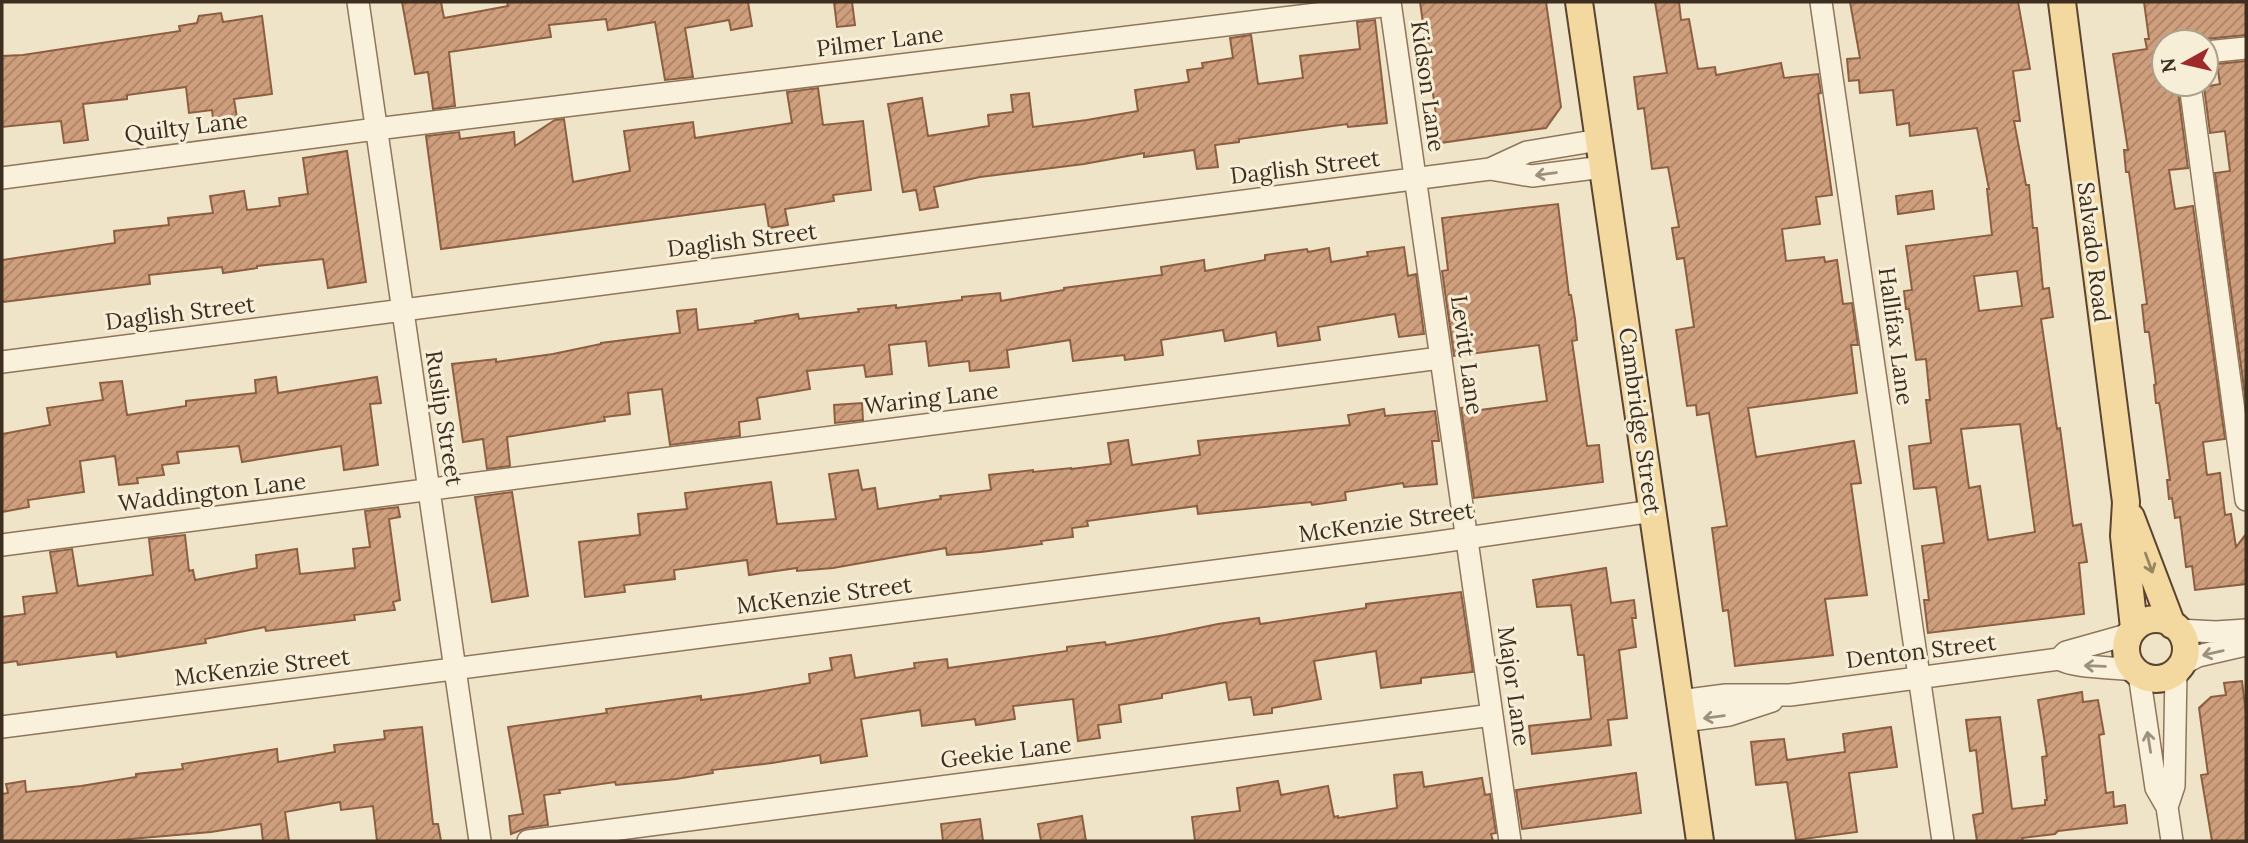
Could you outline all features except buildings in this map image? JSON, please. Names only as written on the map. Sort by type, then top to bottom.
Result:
[{"type":"main road","name":"Cambridge Street","points":[[1579,2],[1700,841]]},
{"type":"main road","name":"Salvado Road","points":[[2062,2],[2126,502],[2124,536],[2132,631]]},
{"type":"main road","name":"Salvado Road","points":[[2126,502],[2175,627]]},
{"type":"main road","points":[[2152,620],[2175,627],[2185,643],[2184,658],[2178,668],[2169,676],[2154,680],[2136,672],[2126,656],[2132,631],[2152,620]]},
{"type":"street","name":"Ruslip Street","points":[[358,2],[480,841]]},
{"type":"street","name":"Hallifax Lane","points":[[1821,2],[1942,841]]},
{"type":"street","name":"Pilmer Lane","points":[[376,129],[1390,3]]},
{"type":"street","name":"Kidson Lane","points":[[1390,3],[1415,179]]},
{"type":"street","points":[[2220,51],[2246,48]]},
{"type":"street","points":[[2192,98],[2246,500]]},
{"type":"street","name":"Quilty Lane","points":[[2,178],[376,129]]},
{"type":"street","name":"Daglish Street","points":[[1490,169],[1527,152],[1600,140]]},
{"type":"street","name":"Daglish Street","points":[[2,362],[1490,169],[1532,176],[1603,167]]},
{"type":"street","name":"Levitt Lane","points":[[1415,179],[1466,538]]},
{"type":"street","name":"Waring Lane","points":[[429,490],[1440,358]]},
{"type":"street","name":"Waddington Lane","points":[[2,545],[429,490]]},
{"type":"street","name":"McKenzie Street","points":[[2,727],[1466,538],[1653,511]]},
{"type":"street","name":"Major Lane","points":[[1466,538],[1510,841]]},
{"type":"street","points":[[2175,627],[2246,630]]},
{"type":"street","name":"Denton Street","points":[[1682,711],[1726,695],[1790,695],[2059,659],[2066,652],[2132,631]]},
{"type":"street","points":[[2172,841],[2168,807],[2174,786],[2178,668],[2199,656],[2246,645]]},
{"type":"street","name":"Denton Street","points":[[2059,659],[2068,665],[2103,665],[2136,672]]},
{"type":"street","points":[[2136,672],[2156,788],[2168,807]]},
{"type":"street","name":"Geekie Lane","points":[[528,841],[1492,715]]}]
